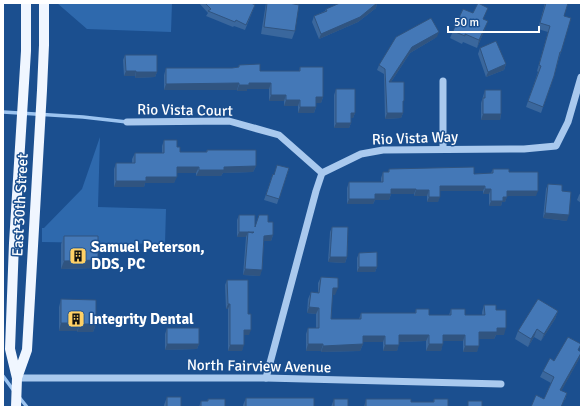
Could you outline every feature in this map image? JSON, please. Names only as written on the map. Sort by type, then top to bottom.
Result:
[{"type":"main road","points":[[17,378],[10,349],[14,243],[26,51],[26,3]]},
{"type":"main road","name":"East 30th Street","points":[[16,407],[17,378],[26,350],[43,68],[44,3]]},
{"type":"street","name":"Rio Vista Way","points":[[322,173],[361,154],[383,150],[524,149],[556,146],[568,122],[581,77]]},
{"type":"street","points":[[443,81],[443,149]]},
{"type":"street","name":"Rio Vista Court","points":[[127,122],[229,121],[278,134],[322,173]]},
{"type":"street","points":[[266,378],[322,173]]},
{"type":"street","name":"North Fairview Avenue","points":[[17,378],[266,378],[501,384]]},
{"type":"shaded area","points":[[57,3],[172,3],[171,32],[87,29]]},
{"type":"shaded area","points":[[100,137],[98,207],[166,209],[165,244],[42,242],[42,228],[44,228],[82,189]]},
{"type":"building","points":[[205,3],[251,3],[255,5],[246,25],[236,20],[235,22],[208,11],[211,9]]},
{"type":"building","points":[[267,3],[289,3],[299,5],[295,31],[264,27]]},
{"type":"building","points":[[340,3],[377,3],[360,17],[321,34],[314,16],[327,11],[326,9]]},
{"type":"building","points":[[478,3],[488,8],[483,19],[488,21],[479,40],[453,31],[463,9],[473,13]]},
{"type":"building","points":[[546,3],[568,3],[564,16],[571,18],[543,107],[528,101],[541,66],[539,65],[550,26],[540,23]]},
{"type":"building","points":[[431,18],[439,32],[412,47],[389,82],[404,82],[403,113],[387,113],[385,69],[379,65],[396,37]]},
{"type":"building","points":[[496,41],[506,64],[488,72],[480,48]]},
{"type":"building","points":[[125,55],[157,55],[157,72],[126,71]]},
{"type":"building","points":[[260,64],[260,71],[300,71],[300,67],[323,67],[323,97],[316,97],[316,107],[300,107],[300,100],[286,100],[286,95],[271,95],[271,83],[249,83],[249,85],[239,85],[239,83],[166,84],[166,68],[232,68],[239,67],[239,65]]},
{"type":"building","points":[[336,89],[355,89],[355,113],[351,113],[351,123],[336,123]]},
{"type":"building","points":[[485,90],[501,90],[501,114],[483,114],[483,98],[485,98]]},
{"type":"building","points":[[164,140],[177,140],[177,147],[180,147],[180,152],[207,152],[207,150],[256,150],[256,166],[224,167],[224,170],[199,170],[199,167],[177,167],[177,177],[146,177],[146,181],[116,181],[116,163],[135,163],[135,153],[164,153]]},
{"type":"building","points":[[277,165],[289,168],[279,199],[266,195]]},
{"type":"building","points":[[474,167],[474,174],[493,173],[493,169],[509,169],[509,172],[538,172],[538,191],[507,191],[507,197],[503,197],[503,201],[491,201],[491,189],[485,189],[485,186],[440,186],[440,197],[429,197],[429,190],[391,189],[391,194],[375,194],[375,199],[349,199],[349,182],[383,182],[383,172],[389,172],[389,169]]},
{"type":"building","points":[[548,184],[562,185],[562,191],[571,192],[569,215],[545,213]]},
{"type":"building","points":[[239,215],[255,215],[255,227],[259,215],[268,215],[268,222],[273,222],[273,235],[264,236],[262,270],[245,269],[248,232],[239,232]]},
{"type":"building","points":[[332,227],[348,227],[347,257],[330,257]]},
{"type":"building","name":"Samuel Peterson, DDS, PC","points":[[64,236],[98,236],[98,260],[64,261]]},
{"type":"building","points":[[377,252],[377,267],[359,267],[359,253]]},
{"type":"building","points":[[321,277],[338,278],[338,288],[333,288],[331,319],[361,319],[361,313],[416,313],[416,309],[429,309],[429,315],[451,315],[451,309],[465,309],[465,315],[485,315],[484,305],[496,305],[496,310],[506,310],[506,328],[497,328],[497,332],[479,332],[479,346],[465,346],[465,335],[443,335],[443,344],[429,344],[429,335],[399,335],[399,345],[385,345],[385,336],[363,336],[363,344],[323,346],[323,344],[308,344],[308,328],[319,328],[319,308],[309,307],[311,292],[319,293]]},
{"type":"building","points":[[227,280],[248,280],[248,314],[251,314],[251,330],[244,330],[244,345],[230,345],[230,304],[228,304]]},
{"type":"building","name":"Integrity Dental","points":[[61,299],[96,300],[96,324],[61,323]]},
{"type":"building","points":[[538,299],[558,311],[544,334],[537,329],[531,339],[518,331]]},
{"type":"building","points":[[167,328],[199,328],[199,344],[167,344]]},
{"type":"building","points":[[568,337],[581,344],[578,350],[581,353],[560,390],[567,393],[561,407],[531,407],[536,395],[544,399],[554,377],[543,371],[550,358],[554,361]]},
{"type":"building","points":[[167,397],[181,397],[181,407],[167,407]]},
{"type":"building","points":[[246,398],[314,398],[314,407],[246,407]]},
{"type":"building","points":[[208,399],[225,399],[225,407],[201,407],[201,401],[208,401]]},
{"type":"building","points":[[334,399],[348,399],[348,407],[334,407]]},
{"type":"building","points":[[366,399],[411,399],[411,402],[434,402],[434,399],[448,399],[448,407],[366,407]]},
{"type":"building","points":[[468,401],[482,401],[482,407],[468,407]]},
{"type":"waterway","points":[[3,112],[83,117],[127,122]]},
{"type":"waterway","points":[[3,376],[14,391]]},
{"type":"waterway","points":[[19,397],[27,407]]},
{"type":"place","name":"Samuel Peterson, DDS, PC","points":[[78,256]]},
{"type":"place","name":"Integrity Dental","points":[[76,319]]}]
